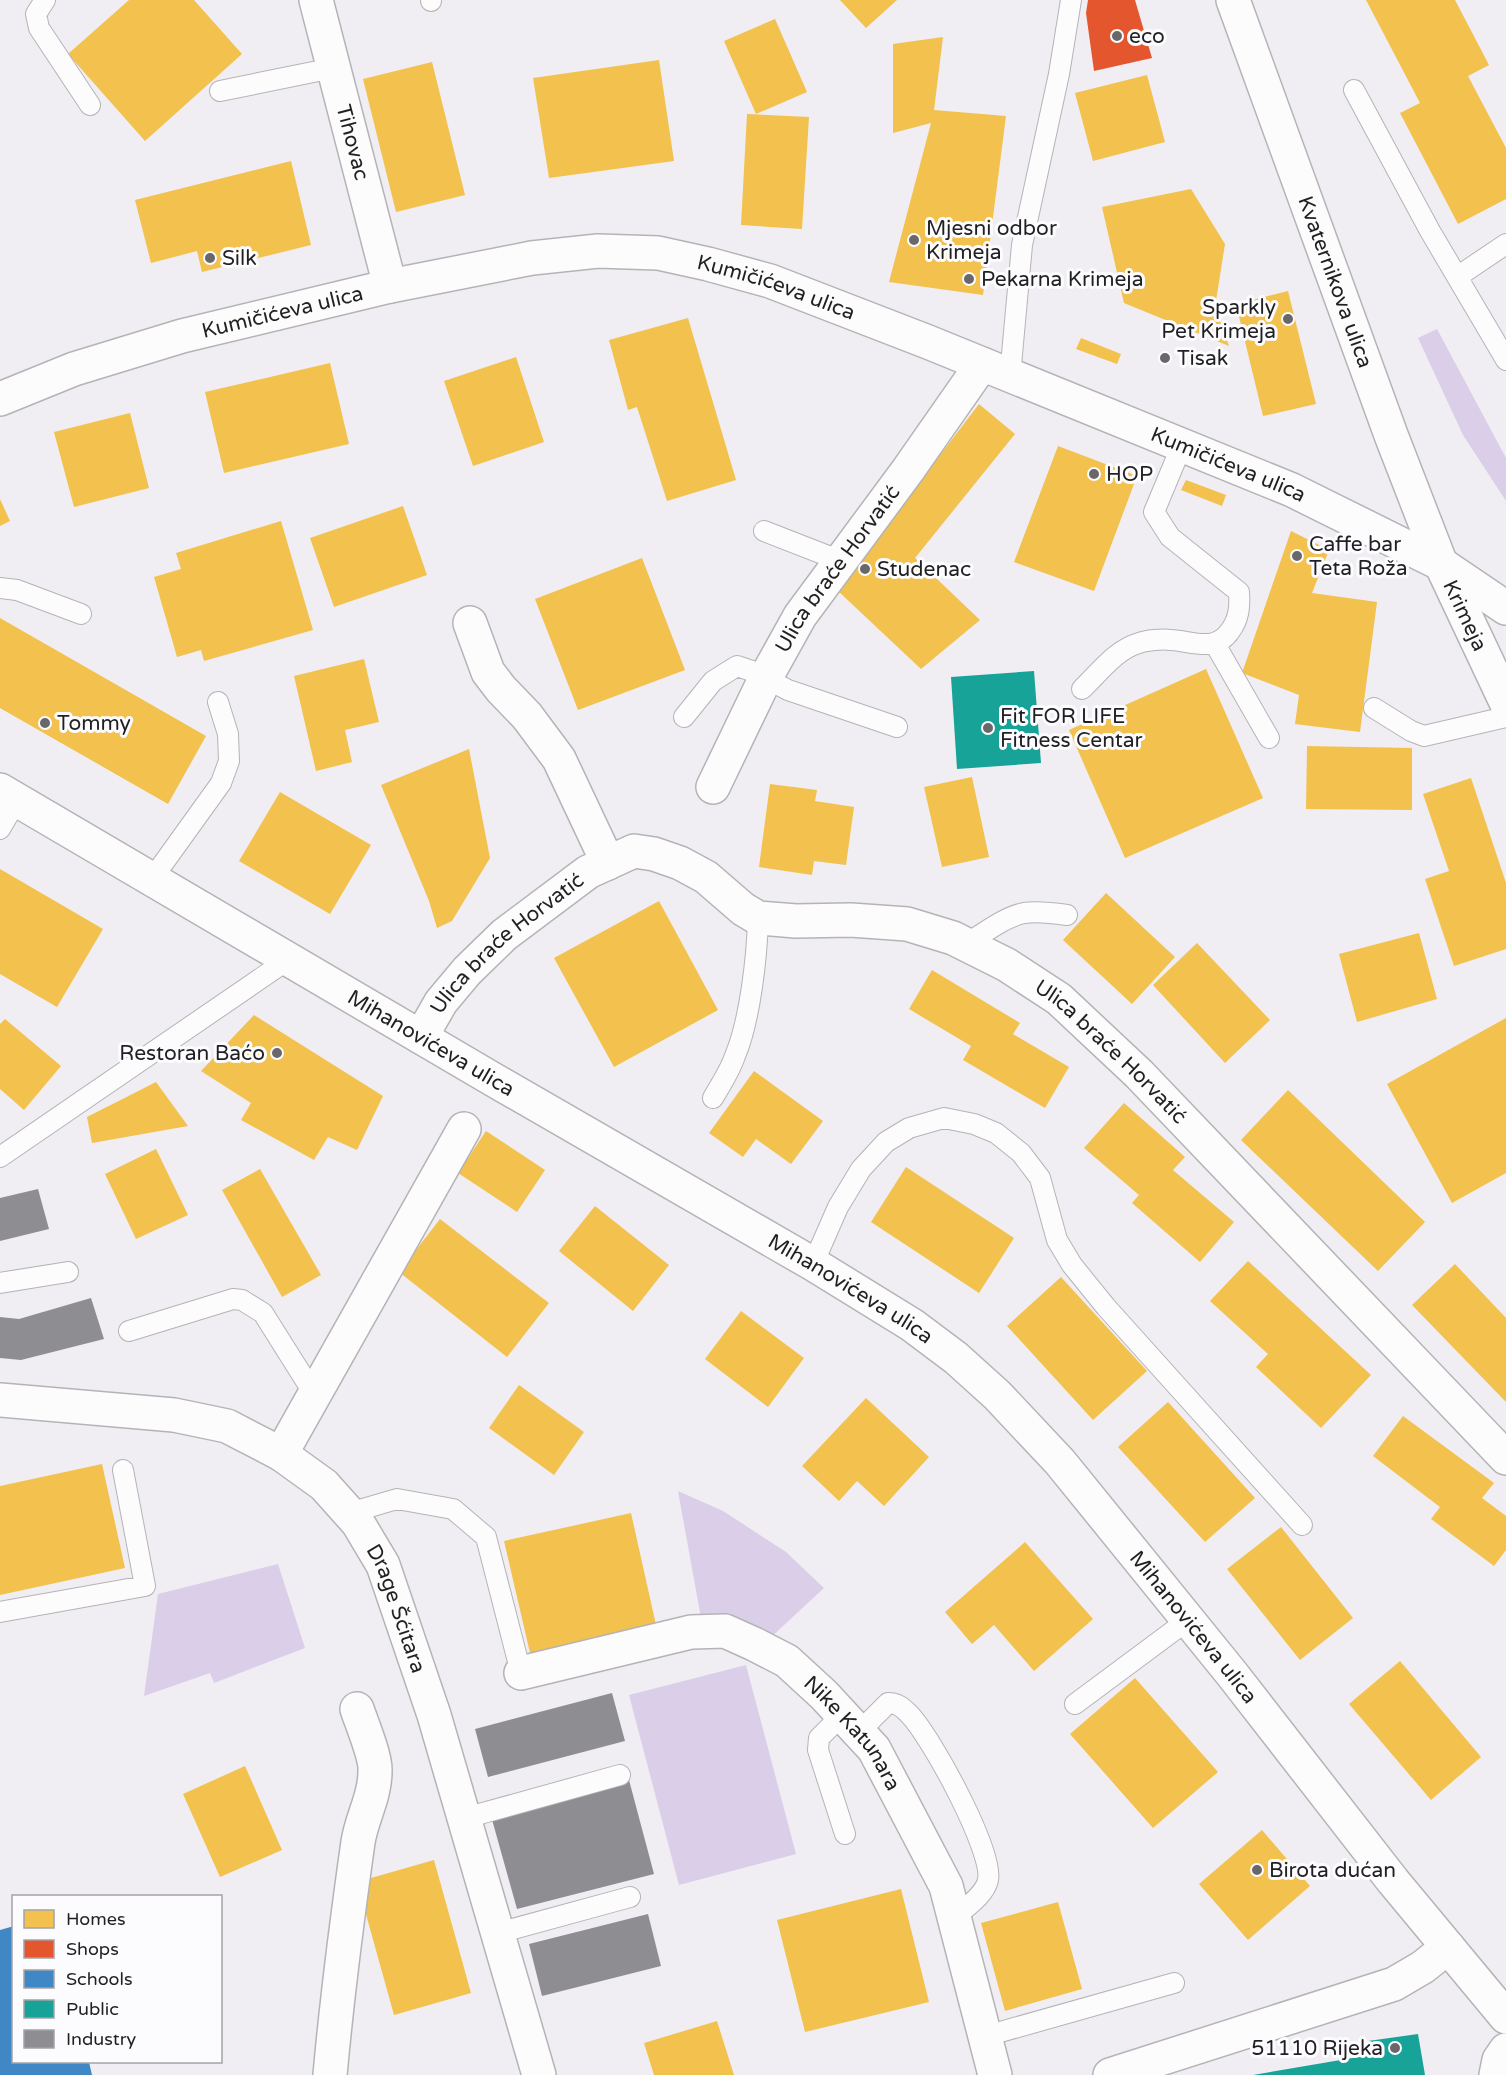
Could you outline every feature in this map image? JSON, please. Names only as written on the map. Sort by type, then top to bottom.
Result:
[{"type":"street","name":"Tihovac","points":[[316,0],[390,286]]},
{"type":"street","name":"Kvaternikova ulica","points":[[1233,0],[1391,435],[1441,564]]},
{"type":"street","name":"Kumičićeva ulica","points":[[0,399],[74,369],[182,336],[390,286],[532,258],[598,251],[658,254],[708,264],[770,281],[1292,490],[1441,564],[1506,608]]},
{"type":"street","name":"Ulica braće Horvatić","points":[[713,787],[765,679],[800,616],[841,561],[996,370]]},
{"type":"street","name":"Krimeja","points":[[1441,564],[1506,702]]},
{"type":"street","name":"Ulica braće Horvatić","points":[[470,623],[488,672],[527,716],[559,759],[608,863]]},
{"type":"street","name":"Mihanovićeva ulica","points":[[8,795],[813,1264],[912,1325],[956,1358],[997,1395],[1060,1462],[1188,1620],[1393,1881],[1506,2017]]},
{"type":"street","name":"Ulica braće Horvatić","points":[[421,1037],[441,1002],[467,971],[504,935],[588,872],[634,851],[680,862],[706,877],[743,909],[758,918],[907,924],[953,938],[1007,965],[1059,999],[1139,1074],[1506,1458]]},
{"type":"street","points":[[281,1454],[464,1129]]},
{"type":"street","name":"Drage Šćitara","points":[[0,1400],[174,1415],[227,1426],[281,1454],[324,1485],[358,1523],[383,1565],[434,1715],[539,2075]]},
{"type":"street","name":"Nike Katunara","points":[[521,1673],[691,1632],[725,1631],[786,1661],[824,1695],[874,1749],[946,1886],[995,2075]]},
{"type":"street","points":[[330,2075],[338,1988],[358,1846],[372,1799],[376,1768],[357,1709]]},
{"type":"street","points":[[1110,2075],[1394,1984],[1423,1967],[1448,1947]]},
{"type":"street","points":[[1496,2075],[1500,2060],[1506,2050]]},
{"type":"lane","points":[[45,0],[36,14],[39,28],[90,105]]},
{"type":"lane","points":[[996,370],[1059,74],[1071,0]]},
{"type":"lane","points":[[220,90],[333,68]]},
{"type":"lane","points":[[1354,90],[1457,277],[1506,360]]},
{"type":"lane","points":[[1457,277],[1506,244]]},
{"type":"lane","points":[[1082,689],[1120,652],[1139,643],[1170,640],[1194,645],[1215,644],[1227,636],[1236,623],[1240,604],[1239,592],[1170,537],[1154,512],[1182,445]]},
{"type":"lane","points":[[764,531],[841,561]]},
{"type":"lane","points":[[0,588],[17,590],[81,614]]},
{"type":"lane","points":[[1215,644],[1269,738]]},
{"type":"lane","points":[[684,717],[713,681],[737,666],[752,670],[788,690],[897,727]]},
{"type":"lane","points":[[152,879],[221,783],[229,761],[228,734],[218,702]]},
{"type":"lane","points":[[1374,708],[1411,731],[1424,735],[1506,717]]},
{"type":"lane","points":[[0,829],[8,795]]},
{"type":"lane","points":[[966,944],[1025,913],[1048,912],[1067,915]]},
{"type":"lane","points":[[713,1098],[735,1057],[744,1027],[757,942],[758,918]]},
{"type":"lane","points":[[0,1157],[289,959]]},
{"type":"lane","points":[[813,1264],[837,1207],[861,1169],[886,1142],[909,1128],[944,1118],[974,1124],[996,1133],[1021,1153],[1040,1178],[1057,1240],[1072,1265],[1114,1316],[1302,1525]]},
{"type":"lane","points":[[0,1283],[68,1272]]},
{"type":"lane","points":[[129,1330],[233,1299],[242,1300],[263,1313],[314,1394]]},
{"type":"lane","points":[[0,1612],[145,1586],[123,1470]]},
{"type":"lane","points":[[349,1513],[398,1499],[453,1509],[486,1537],[521,1673]]},
{"type":"lane","points":[[1075,1704],[1188,1620]]},
{"type":"lane","points":[[845,1834],[818,1750],[819,1738],[851,1724],[888,1703],[898,1705],[910,1714],[942,1762],[982,1845],[987,1864],[988,1881],[982,1892],[954,1917]]},
{"type":"lane","points":[[465,1818],[620,1775]]},
{"type":"lane","points":[[498,1933],[630,1897]]},
{"type":"lane","points":[[986,2036],[1174,1983]]},
{"type":"shaded area","points":[[1437,329],[1506,458],[1506,501],[1463,435],[1418,338]]},
{"type":"shaded area","points":[[678,1491],[723,1511],[786,1552],[824,1588],[769,1639],[701,1618]]},
{"type":"shaded area","points":[[278,1564],[305,1648],[214,1683],[210,1673],[144,1696],[158,1594]]},
{"type":"shaded area","points":[[746,1665],[796,1854],[679,1885],[629,1695]]},
{"type":"building: Homes","points":[[129,0],[194,0],[242,54],[145,141],[68,54]]},
{"type":"building: Homes","points":[[840,0],[897,0],[866,28]]},
{"type":"building: Homes","points":[[1366,0],[1455,0],[1489,65],[1468,76],[1506,148],[1506,199],[1458,224],[1400,113],[1420,103]]},
{"type":"building: Homes","points":[[775,19],[807,92],[756,114],[724,41]]},
{"type":"building: Homes","points":[[943,37],[934,110],[1006,116],[983,295],[889,282],[931,123],[893,133],[893,44]]},
{"type":"building: Homes","points":[[659,60],[674,161],[549,178],[533,78]]},
{"type":"building: Homes","points":[[432,62],[465,195],[396,212],[363,79]]},
{"type":"building: Homes","points":[[1147,75],[1165,142],[1093,161],[1075,93]]},
{"type":"building: Homes","points":[[747,114],[809,117],[802,229],[741,225]]},
{"type":"building: Homes","points":[[291,161],[311,245],[202,272],[197,251],[151,263],[135,200]]},
{"type":"building: Homes","points":[[1191,189],[1225,244],[1215,307],[1229,346],[1124,303],[1102,207]]},
{"type":"building: Homes","points":[[1288,291],[1316,404],[1263,416],[1236,304]]},
{"type":"building: Homes","points":[[688,318],[736,480],[667,501],[637,407],[628,410],[609,340]]},
{"type":"building: Homes","points":[[1081,338],[1121,354],[1117,364],[1076,349]]},
{"type":"building: Homes","points":[[516,357],[544,442],[473,466],[444,381]]},
{"type":"building: Homes","points":[[330,363],[349,444],[224,473],[205,392]]},
{"type":"building: Homes","points":[[979,404],[1015,434],[915,558],[980,620],[921,669],[837,590]]},
{"type":"building: Homes","points":[[130,413],[149,488],[74,507],[54,432]]},
{"type":"building: Homes","points":[[1058,446],[1137,476],[1094,591],[1014,562]]},
{"type":"building: Homes","points":[[1186,480],[1226,495],[1222,506],[1181,490]]},
{"type":"building: Homes","points":[[0,499],[10,521],[0,526]]},
{"type":"building: Homes","points":[[403,506],[427,575],[334,607],[310,538]]},
{"type":"building: Homes","points":[[281,521],[313,630],[204,661],[201,650],[177,657],[154,577],[181,569],[176,553]]},
{"type":"building: Homes","points":[[1291,531],[1329,550],[1312,593],[1377,602],[1360,732],[1295,724],[1299,695],[1242,673]]},
{"type":"building: Homes","points":[[642,558],[685,670],[578,710],[535,599]]},
{"type":"building: Homes","points":[[0,618],[206,736],[168,804],[0,708]]},
{"type":"building: Homes","points":[[364,659],[379,722],[345,730],[352,762],[316,771],[294,676]]},
{"type":"building: Homes","points":[[1206,669],[1263,798],[1125,858],[1069,730]]},
{"type":"building: Homes","points":[[1307,746],[1412,748],[1412,810],[1306,809]]},
{"type":"building: Homes","points":[[469,749],[490,858],[452,921],[437,928],[429,901],[381,785]]},
{"type":"building: Homes","points":[[972,777],[989,857],[942,867],[924,787]]},
{"type":"building: Homes","points":[[1471,778],[1506,883],[1506,949],[1454,966],[1425,879],[1449,871],[1423,794]]},
{"type":"building: Homes","points":[[770,784],[817,790],[815,801],[854,807],[846,865],[814,861],[812,875],[759,867]]},
{"type":"building: Homes","points":[[280,792],[371,845],[330,914],[239,861]]},
{"type":"building: Homes","points":[[0,869],[103,929],[57,1007],[0,974]]},
{"type":"building: Homes","points":[[1106,893],[1175,957],[1132,1004],[1063,940]]},
{"type":"building: Homes","points":[[659,901],[718,1010],[614,1067],[554,958]]},
{"type":"building: Homes","points":[[1419,933],[1437,999],[1357,1022],[1339,954]]},
{"type":"building: Homes","points":[[1197,943],[1270,1020],[1225,1063],[1153,985]]},
{"type":"building: Homes","points":[[932,970],[1020,1023],[1013,1034],[1069,1067],[1045,1108],[963,1060],[971,1046],[909,1009]]},
{"type":"building: Homes","points":[[254,1015],[383,1096],[357,1150],[328,1137],[314,1160],[241,1120],[251,1103],[201,1071]]},
{"type":"building: Homes","points":[[1506,1018],[1506,1173],[1452,1203],[1387,1084]]},
{"type":"building: Homes","points":[[5,1019],[61,1066],[24,1110],[0,1089],[0,1024]]},
{"type":"building: Homes","points":[[754,1071],[823,1121],[791,1164],[756,1139],[743,1157],[709,1133]]},
{"type":"building: Homes","points":[[156,1082],[188,1126],[92,1143],[87,1117]]},
{"type":"building: Homes","points":[[1288,1090],[1425,1222],[1378,1271],[1241,1140]]},
{"type":"building: Homes","points":[[1124,1103],[1185,1157],[1173,1170],[1234,1222],[1200,1262],[1132,1203],[1139,1195],[1084,1148]]},
{"type":"building: Homes","points":[[486,1131],[545,1170],[517,1212],[458,1173]]},
{"type":"building: Homes","points":[[156,1149],[188,1215],[136,1239],[105,1174]]},
{"type":"building: Homes","points":[[906,1167],[1014,1238],[979,1293],[871,1222]]},
{"type":"building: Homes","points":[[260,1169],[321,1275],[282,1297],[222,1190]]},
{"type":"building: Homes","points":[[595,1206],[669,1265],[633,1311],[559,1251]]},
{"type":"building: Homes","points":[[440,1219],[549,1303],[507,1357],[399,1272]]},
{"type":"building: Homes","points":[[1248,1261],[1371,1375],[1321,1428],[1256,1367],[1268,1354],[1210,1301]]},
{"type":"building: Homes","points":[[1455,1264],[1506,1318],[1506,1402],[1412,1305]]},
{"type":"building: Homes","points":[[1061,1277],[1147,1371],[1093,1420],[1007,1326]]},
{"type":"building: Homes","points":[[741,1311],[804,1358],[768,1407],[705,1359]]},
{"type":"building: Homes","points":[[519,1385],[584,1432],[554,1475],[489,1428]]},
{"type":"building: Homes","points":[[866,1398],[929,1457],[884,1506],[857,1481],[839,1501],[802,1466]]},
{"type":"building: Homes","points":[[1168,1402],[1255,1498],[1205,1542],[1118,1447]]},
{"type":"building: Homes","points":[[1403,1416],[1494,1483],[1482,1498],[1506,1516],[1506,1550],[1494,1566],[1431,1519],[1440,1507],[1373,1456]]},
{"type":"building: Homes","points":[[102,1464],[125,1568],[0,1595],[0,1486]]},
{"type":"building: Homes","points":[[631,1513],[656,1625],[530,1653],[504,1541]]},
{"type":"building: Homes","points":[[1281,1527],[1353,1618],[1300,1660],[1227,1569]]},
{"type":"building: Homes","points":[[1025,1542],[1093,1619],[1034,1671],[994,1625],[972,1644],[945,1612]]},
{"type":"building: Homes","points":[[1400,1661],[1481,1757],[1431,1800],[1349,1704]]},
{"type":"building: Homes","points":[[1135,1678],[1218,1772],[1153,1828],[1070,1734]]},
{"type":"building: Homes","points":[[245,1766],[282,1850],[220,1877],[183,1794]]},
{"type":"building: Homes","points":[[1262,1830],[1310,1886],[1248,1940],[1199,1884]]},
{"type":"building: Homes","points":[[434,1860],[471,1993],[394,2015],[357,1882]]},
{"type":"building: Homes","points":[[901,1889],[929,2002],[805,2032],[777,1920]]},
{"type":"building: Homes","points":[[1058,1902],[1082,1989],[1005,2011],[981,1923]]},
{"type":"building: Homes","points":[[717,2021],[734,2075],[654,2075],[644,2043]]},
{"type":"building: Shops","name":"eco","points":[[1088,0],[1135,0],[1152,58],[1094,71],[1086,13]]},
{"type":"building: Schools","points":[[12,1927],[12,2063],[89,2063],[92,2075],[0,2075],[0,1930]]},
{"type":"building: Public","points":[[1034,671],[1041,763],[957,769],[951,677]]},
{"type":"building: Public","name":"51110 Rijeka","points":[[1418,2034],[1425,2075],[1253,2075],[1370,2055],[1368,2041]]},
{"type":"building: Industry","points":[[38,1189],[49,1229],[0,1241],[0,1198]]},
{"type":"building: Industry","points":[[91,1298],[104,1339],[21,1360],[0,1358],[0,1317],[19,1319]]},
{"type":"building: Industry","points":[[612,1693],[625,1741],[488,1777],[475,1729]]},
{"type":"building: Industry","points":[[629,1780],[654,1874],[517,1909],[491,1816]]},
{"type":"building: Industry","points":[[648,1914],[661,1966],[542,1996],[529,1944]]},
{"type":"place","name":"eco","points":[[1117,36]]},
{"type":"place","name":"Mjesni odbor Krimeja","points":[[914,240]]},
{"type":"place","name":"Silk","points":[[210,258]]},
{"type":"place","name":"Pekarna Krimeja","points":[[969,279]]},
{"type":"place","name":"Sparkly Pet Krimeja","points":[[1288,319]]},
{"type":"place","name":"Tisak","points":[[1165,358]]},
{"type":"place","name":"HOP","points":[[1094,474]]},
{"type":"place","name":"Caffe bar Teta Roža","points":[[1297,556]]},
{"type":"place","name":"Studenac","points":[[865,569]]},
{"type":"place","name":"Tommy","points":[[45,723]]},
{"type":"place","name":"Fit FOR LIFE Fitness Centar","points":[[988,728]]},
{"type":"place","name":"Restoran Baćo","points":[[277,1053]]},
{"type":"place","name":"Birota dućan","points":[[1257,1870]]},
{"type":"place","name":"51110 Rijeka","points":[[1395,2048]]}]
